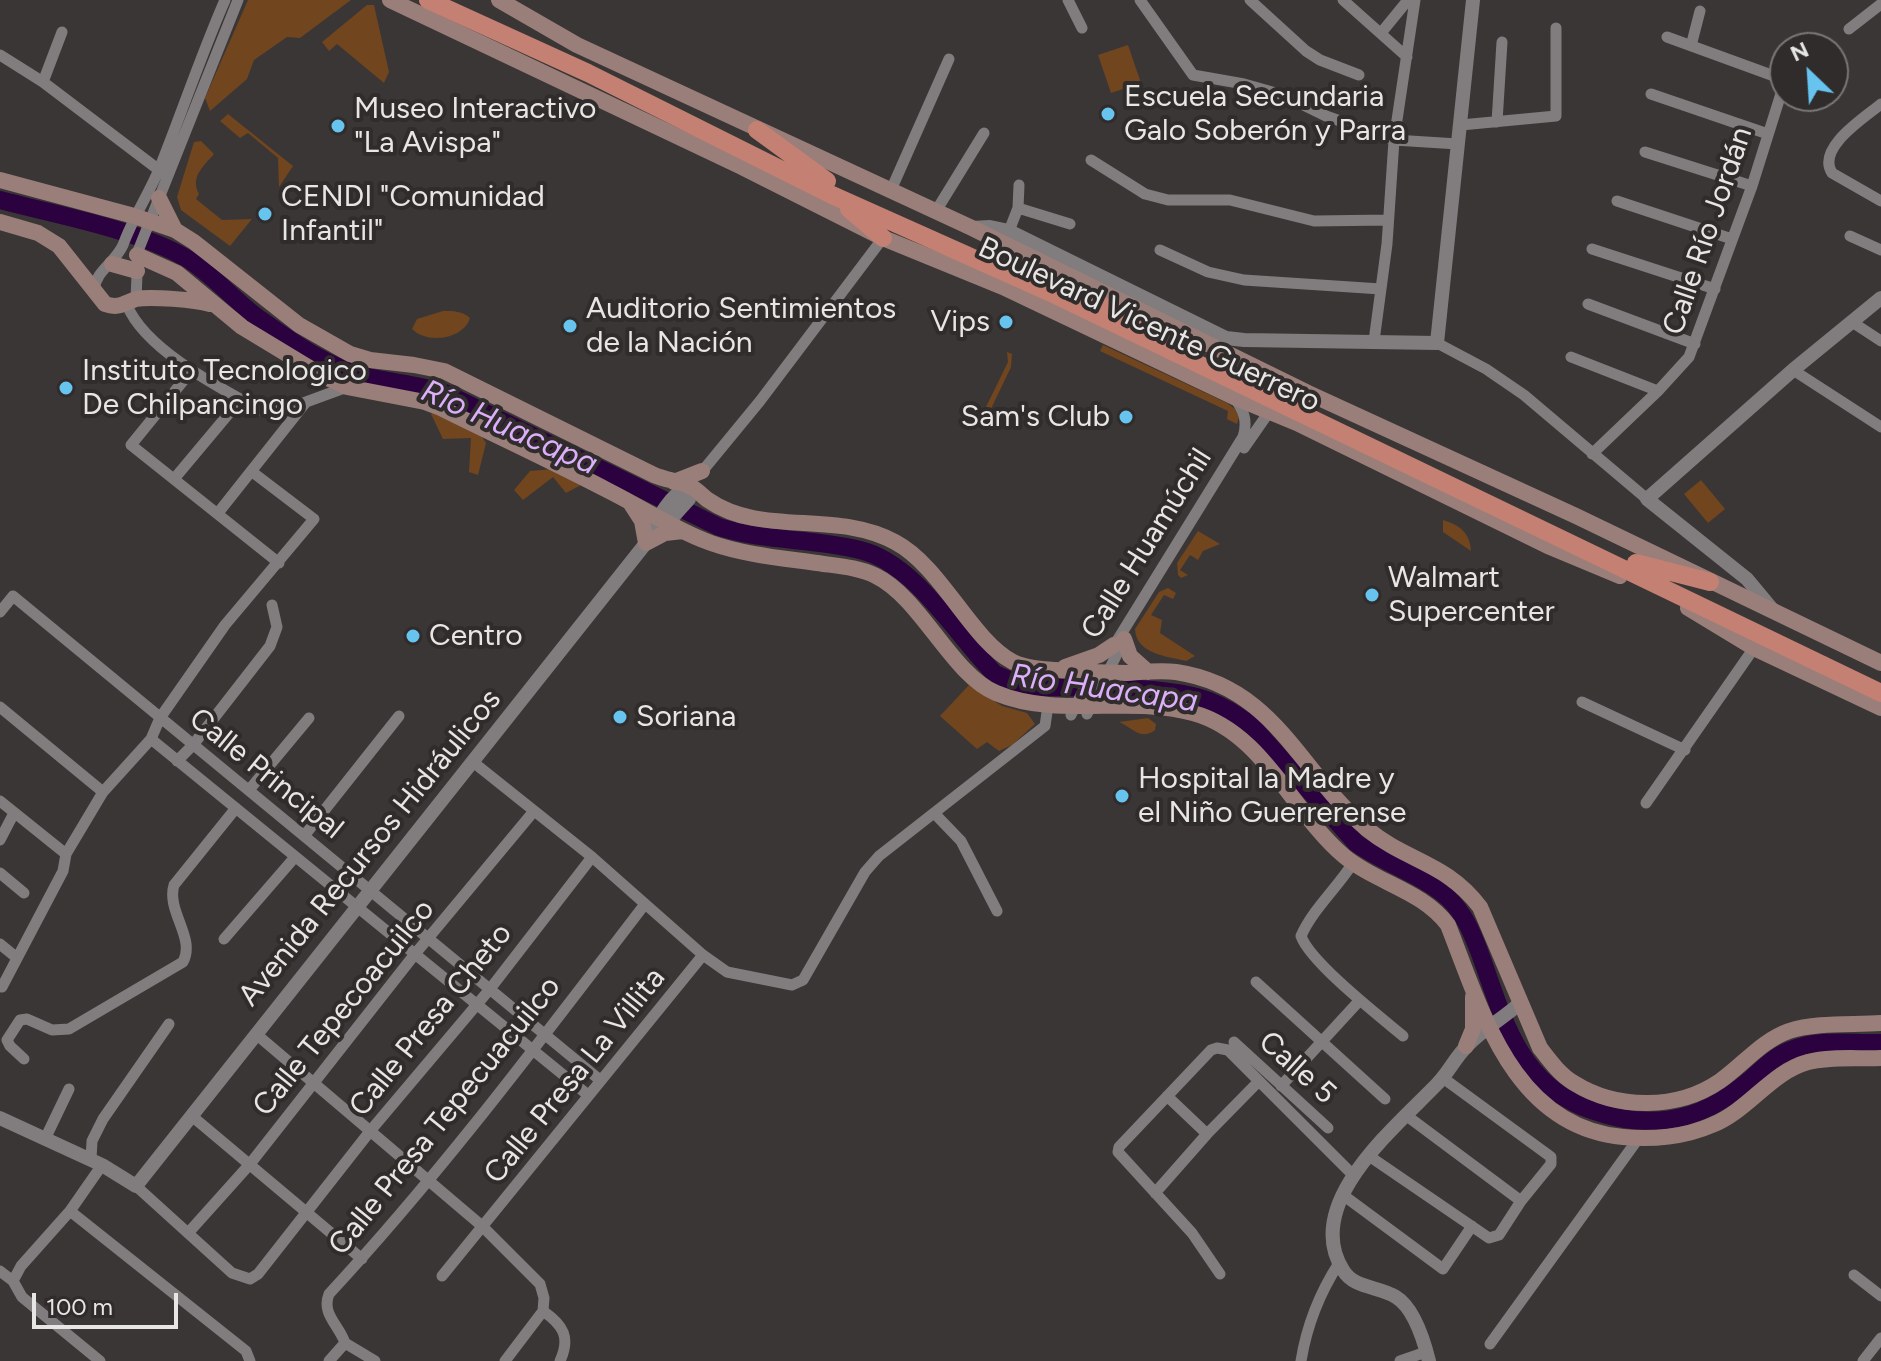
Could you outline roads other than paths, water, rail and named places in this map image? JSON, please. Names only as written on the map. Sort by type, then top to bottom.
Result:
[{"type":"highway","name":"Boulevard Vicente Guerrero","points":[[428,0],[1049,292],[1881,693]]},
{"type":"highway","name":"Boulevard Vicente Guerrero","points":[[454,0],[581,59],[829,188],[1053,281],[1881,683]]},
{"type":"highway","points":[[757,130],[829,188],[883,238]]},
{"type":"highway","points":[[1135,335],[1165,364]]},
{"type":"highway","points":[[1636,563],[1710,582]]},
{"type":"highway","points":[[1699,614],[1749,629]]},
{"type":"main road","name":"Boulevard Vicente Guerrero","points":[[390,0],[742,167],[883,238],[1003,287],[1234,397],[1297,423],[1548,546],[1637,583],[1699,614],[1754,648],[1881,708]]},
{"type":"main road","name":"Boulevard Vicente Guerrero","points":[[499,0],[577,45],[972,228],[1157,320],[1881,663]]},
{"type":"main road","points":[[0,180],[141,214],[194,242],[299,325],[350,354],[444,371],[717,506],[753,518],[839,526],[884,536],[922,563],[998,650],[1013,662],[1033,668],[1099,673],[1175,672],[1242,696],[1272,721],[1367,829],[1395,848],[1449,875],[1467,890],[1480,907],[1532,1033],[1555,1067],[1572,1082],[1596,1094],[1623,1102],[1652,1103],[1697,1093],[1719,1081],[1772,1039],[1790,1031],[1881,1023]]},
{"type":"main road","points":[[141,214],[175,230]]},
{"type":"main road","points":[[0,222],[38,233],[59,246],[105,304],[114,307],[131,302],[195,300],[214,305]]},
{"type":"main road","points":[[112,264],[137,259],[177,273],[265,343],[347,387],[441,408],[630,503],[736,550],[855,568],[879,577],[897,590],[968,670],[992,691],[1026,703],[1080,710],[1147,706],[1192,712],[1225,727],[1258,756],[1318,829],[1353,863],[1429,904],[1438,912],[1448,925],[1504,1057],[1527,1089],[1564,1118],[1595,1132],[1638,1139],[1662,1138],[1712,1126],[1732,1115],[1790,1069],[1807,1062],[1881,1058]]},
{"type":"main road","points":[[682,490],[679,481],[702,471]]},
{"type":"main road","points":[[630,503],[642,521],[646,543],[665,533],[669,521]]},
{"type":"main road","points":[[1056,670],[1099,655],[1119,642],[1148,672]]},
{"type":"main road","points":[[1466,1046],[1473,1029],[1473,988]]},
{"type":"main road","points":[[1466,1046],[1477,1043],[1485,1045],[1504,1057]]},
{"type":"street","points":[[225,0],[141,214],[131,302],[141,331],[192,370],[264,412],[306,402],[347,387]]},
{"type":"street","points":[[94,290],[100,271],[112,264],[141,214],[238,0]]},
{"type":"street","points":[[1068,0],[1082,28]]},
{"type":"street","points":[[1140,0],[1193,75],[1283,95],[1326,116],[1394,140],[1458,144]]},
{"type":"street","points":[[1250,0],[1306,51],[1320,60],[1359,75]]},
{"type":"street","points":[[1343,0],[1407,57]]},
{"type":"street","points":[[1381,33],[1408,0]]},
{"type":"street","points":[[1374,341],[1394,140],[1415,0]]},
{"type":"street","points":[[1437,343],[1473,0]]},
{"type":"street","points":[[1849,29],[1881,4]]},
{"type":"street","points":[[1691,46],[1700,11]]},
{"type":"street","points":[[1461,125],[1556,116],[1556,28]]},
{"type":"street","points":[[43,82],[62,32]]},
{"type":"street","points":[[1667,37],[1769,74]]},
{"type":"street","points":[[1497,122],[1502,42]]},
{"type":"street","points":[[0,55],[43,82],[159,170]]},
{"type":"street","points":[[891,190],[949,59]]},
{"type":"street","points":[[1651,94],[1768,134]]},
{"type":"street","points":[[1879,197],[1832,173],[1827,166],[1828,157],[1841,137],[1881,104]]},
{"type":"street","name":"Calle Río Jordán","points":[[1592,454],[1689,357],[1752,186],[1775,112]]},
{"type":"street","points":[[936,211],[984,133]]},
{"type":"street","points":[[1645,152],[1752,186]]},
{"type":"street","points":[[1091,160],[1145,194],[1168,200],[1230,200],[1314,221],[1388,220]]},
{"type":"street","points":[[1009,231],[1018,208],[1019,185]]},
{"type":"street","points":[[1617,201],[1732,239]]},
{"type":"street","points":[[1018,208],[1070,224]]},
{"type":"street","points":[[972,228],[990,227],[1009,231],[1226,338],[1437,343],[1486,369],[1524,395],[1747,579],[1778,615]]},
{"type":"street","points":[[1850,236],[1881,250]]},
{"type":"street","points":[[702,471],[769,391],[883,238]]},
{"type":"street","points":[[1592,249],[1715,289]]},
{"type":"street","points":[[1160,250],[1208,272],[1244,280],[1381,289]]},
{"type":"street","points":[[1647,499],[1793,370],[1881,298]]},
{"type":"street","points":[[1588,304],[1695,344]]},
{"type":"street","points":[[1852,322],[1881,341]]},
{"type":"street","points":[[1571,357],[1658,391]]},
{"type":"street","points":[[192,370],[131,445],[279,563]]},
{"type":"street","points":[[1793,370],[1881,427]]},
{"type":"street","name":"Calle Huamúchil","points":[[1119,642],[1243,437],[1247,426],[1245,413],[1234,397]]},
{"type":"street","points":[[174,479],[241,399]]},
{"type":"street","points":[[218,513],[306,402]]},
{"type":"street","name":"Calle Huamúchil","points":[[1080,710],[1099,673],[1269,412]]},
{"type":"street","points":[[2,987],[63,871],[66,854],[103,792],[151,739],[160,718],[225,625],[314,519],[251,471]]},
{"type":"street","name":"Avenida Recursos Hidráulicos","points":[[136,1186],[646,543],[669,521],[682,490]]},
{"type":"street","points":[[1740,595],[1747,586],[1747,579]]},
{"type":"street","name":"Calle Principal","points":[[0,612],[13,596],[600,1080]]},
{"type":"street","points":[[177,761],[270,646],[277,627],[272,605]]},
{"type":"street","points":[[1646,803],[1754,648]]},
{"type":"street","points":[[992,691],[1023,707],[1047,712],[1080,710]]},
{"type":"street","points":[[1582,702],[1685,750]]},
{"type":"street","points":[[0,707],[103,792]]},
{"type":"street","points":[[473,762],[592,857],[703,955],[727,972],[792,985],[803,980],[865,872],[879,856],[1045,726],[1047,712]]},
{"type":"street","points":[[304,836],[399,716]]},
{"type":"street","points":[[249,790],[309,718]]},
{"type":"street","name":"Calle Principal","points":[[151,739],[588,1095]]},
{"type":"street","points":[[0,801],[66,854]]},
{"type":"street","points":[[24,1059],[7,1040],[20,1020],[27,1019],[52,1030],[69,1029],[183,962],[187,948],[172,898],[174,885],[236,808]]},
{"type":"street","name":"Calle Tepecoacuilco","points":[[189,1232],[250,1164],[415,954],[534,811]]},
{"type":"street","points":[[0,840],[14,813]]},
{"type":"street","points":[[935,814],[961,841],[997,911]]},
{"type":"street","points":[[224,939],[295,857]]},
{"type":"street","name":"Calle Presa Cheto","points":[[189,1232],[231,1271],[250,1279],[258,1274],[371,1130],[490,989],[592,857]]},
{"type":"street","points":[[1353,863],[1313,915],[1301,936],[1313,954],[1403,1036]]},
{"type":"street","points":[[0,873],[24,893]]},
{"type":"street","name":"Calle Presa Tepecuacuilco","points":[[345,1343],[327,1312],[325,1303],[329,1294],[429,1181],[534,1051],[645,904]]},
{"type":"street","points":[[0,944],[17,958]]},
{"type":"street","name":"Calle Presa La Villita","points":[[442,1276],[703,955]]},
{"type":"street","points":[[1256,982],[1385,1099]]},
{"type":"street","points":[[1281,1086],[1360,1000]]},
{"type":"street","points":[[1400,1361],[1427,1356],[1410,1313],[1399,1298],[1353,1282],[1335,1256],[1335,1212],[1353,1175],[1369,1156],[1443,1078],[1466,1046],[1518,1004]]},
{"type":"street","points":[[13,1281],[21,1266],[70,1211],[96,1162],[92,1141],[103,1119],[169,1024]]},
{"type":"street","points":[[256,1034],[482,1226],[540,1284],[544,1298],[543,1311],[505,1361]]},
{"type":"street","name":"Calle 5","points":[[1234,1042],[1328,1128]]},
{"type":"street","points":[[1220,1274],[1192,1233],[1118,1152],[1119,1147],[1211,1050],[1228,1050],[1353,1175]]},
{"type":"street","points":[[1369,1156],[1489,1238],[1499,1235],[1551,1164],[1551,1157],[1443,1078]]},
{"type":"street","points":[[1155,1193],[1259,1081]]},
{"type":"street","points":[[45,1139],[69,1089]]},
{"type":"street","points":[[1167,1096],[1207,1134]]},
{"type":"street","points":[[1407,1116],[1521,1201]]},
{"type":"street","points":[[193,1117],[362,1259]]},
{"type":"street","points":[[0,1118],[96,1162],[136,1186],[189,1232]]},
{"type":"street","points":[[1490,1344],[1638,1139]]},
{"type":"street","points":[[1343,1195],[1443,1269],[1472,1226]]},
{"type":"street","points":[[70,1211],[246,1351],[250,1361]]},
{"type":"street","points":[[1301,1361],[1306,1332],[1322,1288],[1339,1263]]},
{"type":"street","points":[[0,1271],[13,1281],[22,1297],[100,1361]]},
{"type":"street","points":[[1854,1275],[1881,1296]]},
{"type":"street","points":[[543,1311],[561,1326],[566,1348],[560,1361]]},
{"type":"street","points":[[1863,1361],[1881,1338]]},
{"type":"street","points":[[329,1361],[345,1343],[375,1361]]},
{"type":"waterway","name":"Río Huacapa","points":[[0,200],[120,231],[166,248],[196,265],[261,320],[326,361],[368,377],[445,393],[719,527],[754,535],[842,546],[880,557],[899,569],[934,602],[995,674],[1014,682],[1037,687],[1171,692],[1209,701],[1232,712],[1252,726],[1356,843],[1429,884],[1454,905],[1470,930],[1514,1042],[1542,1080],[1560,1095],[1583,1107],[1634,1120],[1678,1118],[1722,1100],[1775,1059],[1801,1046],[1881,1043]]},
{"type":"place","name":"Escuela Secundaria Galo Soberón y Parra","points":[[1108,114]]},
{"type":"place","name":"Museo Interactivo \"La Avispa\"","points":[[338,126]]},
{"type":"place","name":"CENDI \"Comunidad Infantil\"","points":[[265,214]]},
{"type":"place","name":"Vips","points":[[1006,322]]},
{"type":"place","name":"Auditorio Sentimientos de la Nación","points":[[570,326]]},
{"type":"place","name":"Instituto Tecnologico De Chilpancingo","points":[[66,388]]},
{"type":"place","name":"Sam's Club","points":[[1126,417]]},
{"type":"place","name":"Walmart Supercenter","points":[[1372,595]]},
{"type":"place","name":"Centro","points":[[413,636]]},
{"type":"place","name":"Soriana","points":[[620,717]]},
{"type":"place","name":"Hospital la Madre y el Niño Guerrerense","points":[[1122,796]]}]
